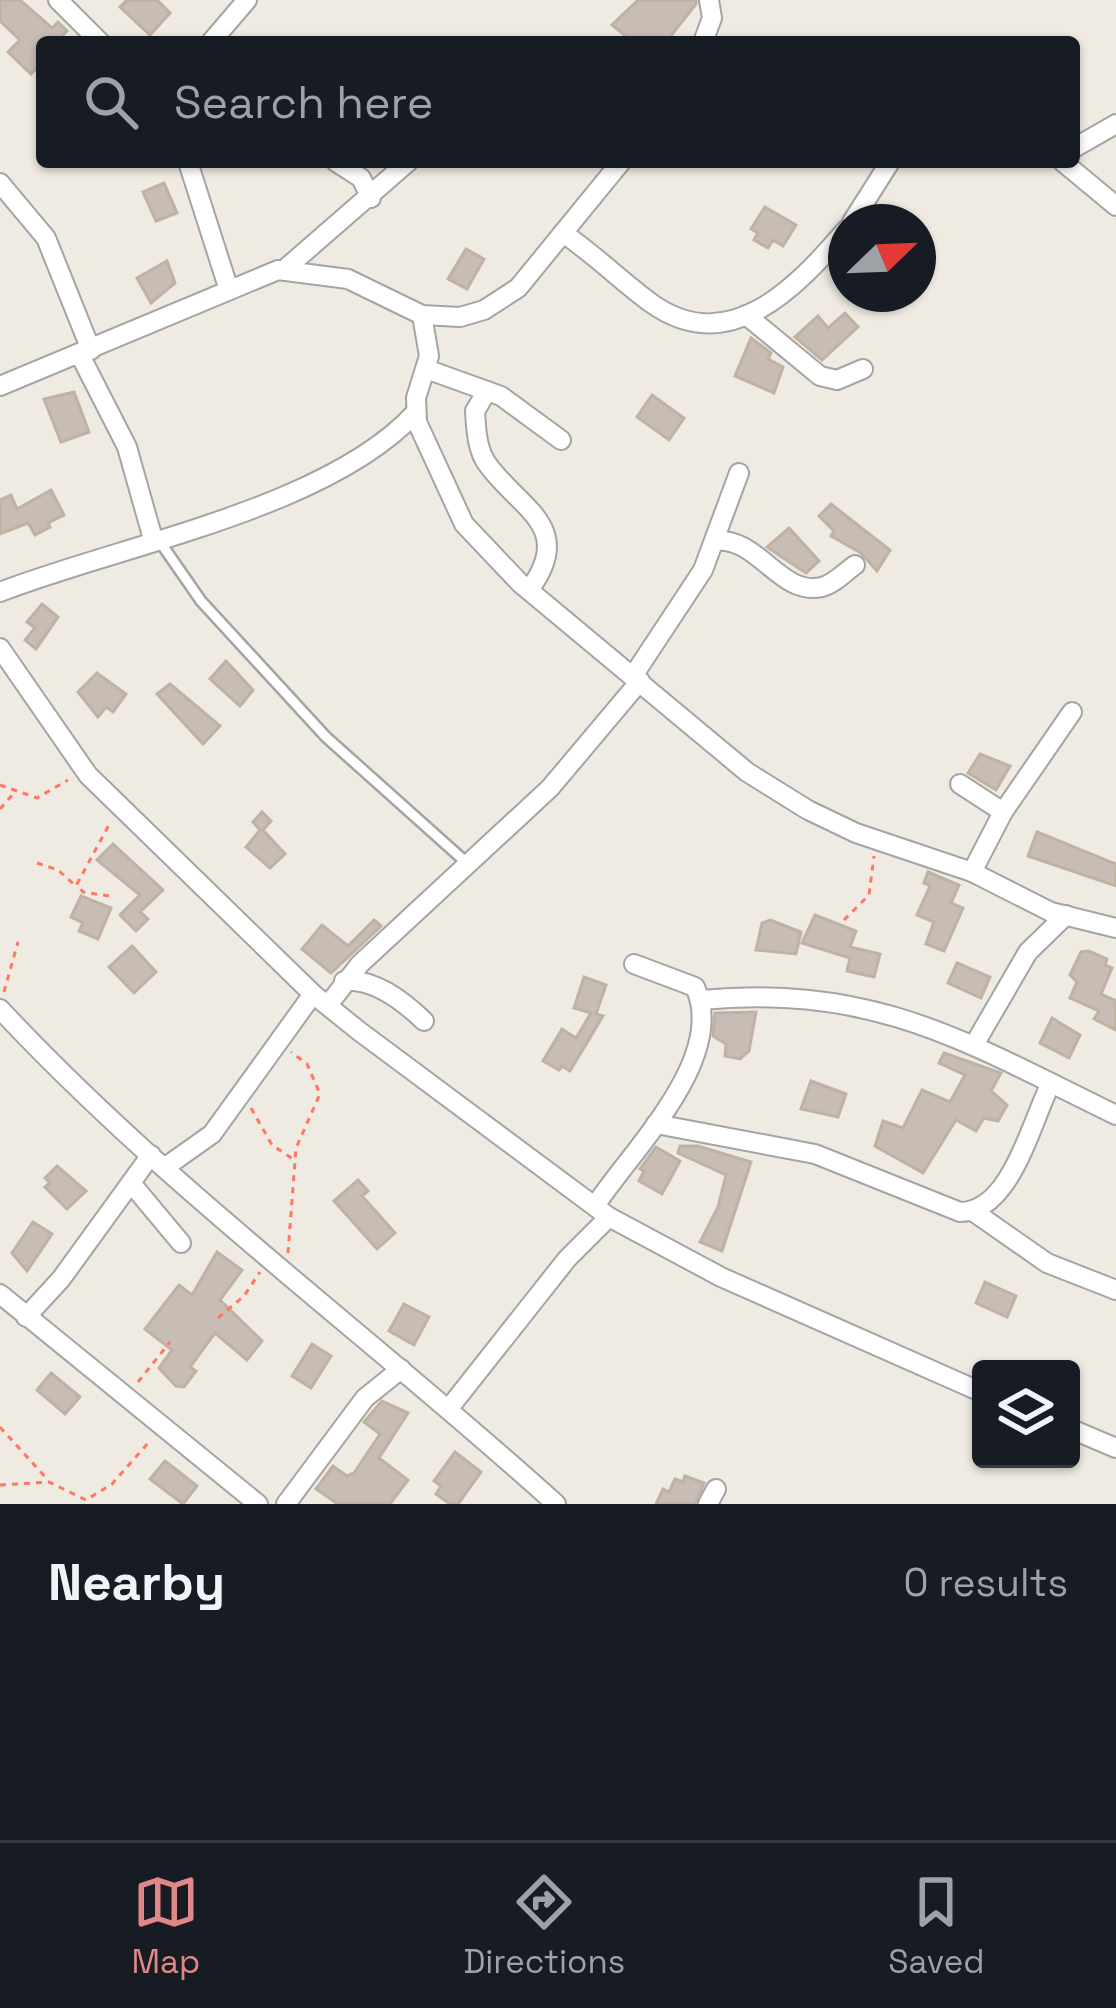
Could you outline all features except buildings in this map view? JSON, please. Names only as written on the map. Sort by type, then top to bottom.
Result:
[{"type":"street","points":[[58,0],[94,36]]},
{"type":"street","points":[[216,36],[247,0]]},
{"type":"street","points":[[705,36],[712,18],[709,0]]},
{"type":"street","points":[[1080,145],[1116,124]]},
{"type":"street","points":[[190,168],[228,287]]},
{"type":"street","points":[[345,168],[361,178],[371,198]]},
{"type":"street","points":[[0,386],[228,287],[285,269],[402,168]]},
{"type":"street","points":[[285,269],[348,279],[422,314],[460,317],[502,303],[616,168]]},
{"type":"street","points":[[863,204],[886,168]]},
{"type":"street","points":[[1070,168],[1116,206]]},
{"type":"street","points":[[0,182],[46,238],[86,352],[127,447],[155,539]]},
{"type":"street","points":[[563,233],[654,305],[683,319],[723,326],[795,283],[828,249]]},
{"type":"street","points":[[422,314],[429,335],[416,412],[435,467],[480,546],[529,590],[747,772],[808,810],[878,841],[972,872],[1066,915],[1116,928]]},
{"type":"street","points":[[746,315],[820,376],[837,380],[862,369]]},
{"type":"street","points":[[426,369],[519,407],[561,440]]},
{"type":"street","points":[[487,391],[475,411],[482,452],[488,466],[533,508],[544,531],[547,555],[529,590]]},
{"type":"street","points":[[0,592],[344,468],[384,443],[416,412]]},
{"type":"street","points":[[26,1317],[131,1183],[158,1161],[198,1148],[244,1094],[277,1043],[550,788],[636,679],[703,570],[739,473]]},
{"type":"street","points":[[715,541],[740,542],[788,580],[806,586],[825,586],[855,565]]},
{"type":"street","points":[[0,649],[84,769],[321,1000],[602,1211],[721,1276],[972,1388]]},
{"type":"street","points":[[972,872],[1004,812],[1072,712]]},
{"type":"street","points":[[960,784],[1004,812]]},
{"type":"street","points":[[974,1045],[1028,952],[1066,915]]},
{"type":"street","points":[[634,964],[684,979],[701,1000],[858,1004],[919,1021],[1116,1114]]},
{"type":"street","points":[[344,981],[359,980],[376,987],[424,1021]]},
{"type":"street","points":[[449,1407],[602,1211],[685,1081],[701,1000]]},
{"type":"street","points":[[1,1013],[272,1264],[449,1407],[556,1504]]},
{"type":"street","points":[[974,1212],[995,1198],[1051,1083]]},
{"type":"street","points":[[656,1124],[815,1154],[916,1196],[974,1212],[1047,1262],[1116,1290]]},
{"type":"street","points":[[131,1183],[181,1243]]},
{"type":"street","points":[[0,1294],[258,1504]]},
{"type":"street","points":[[286,1504],[365,1398],[401,1369]]},
{"type":"street","points":[[1080,1433],[1116,1448]]},
{"type":"lane","points":[[155,539],[201,601],[326,737],[468,864]]},
{"type":"path","points":[[0,785],[37,798],[84,769]]},
{"type":"path","points":[[0,809],[14,793]]},
{"type":"path","points":[[83,892],[78,873],[124,809]]},
{"type":"path","points":[[844,920],[868,895],[878,841]]},
{"type":"path","points":[[37,862],[58,870],[83,892],[109,896]]},
{"type":"path","points":[[1,1013],[18,942]]},
{"type":"path","points":[[218,1318],[244,1296],[293,1236],[295,1160],[320,1094],[307,1064],[277,1043]]},
{"type":"path","points":[[244,1094],[262,1132],[295,1160]]},
{"type":"path","points":[[127,1398],[170,1342]]},
{"type":"path","points":[[0,1427],[49,1482],[86,1502],[112,1484],[163,1426]]},
{"type":"path","points":[[0,1485],[49,1482]]}]
